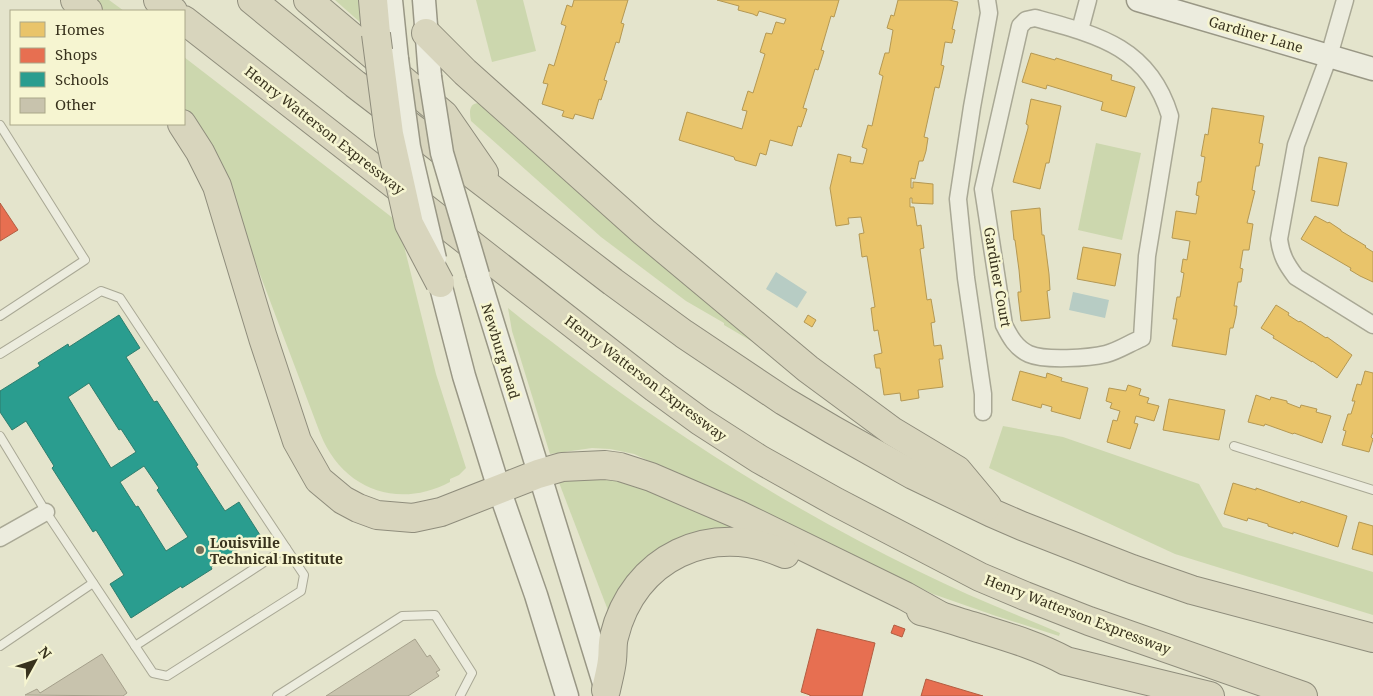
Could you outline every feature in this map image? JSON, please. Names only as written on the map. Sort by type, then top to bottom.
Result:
[{"type":"highway","points":[[75,0],[87,10]]},
{"type":"highway","points":[[158,0],[172,10]]},
{"type":"highway","points":[[252,0],[355,84],[684,334],[784,401],[913,475],[1022,526],[1192,590],[1373,638]]},
{"type":"highway","points":[[308,0],[444,116],[500,195]]},
{"type":"highway","points":[[373,0],[389,134],[409,224],[440,283]]},
{"type":"highway","name":"Henry Watterson Expressway","points":[[185,21],[654,388],[700,421],[759,459],[836,502],[972,572],[1025,596],[1089,621],[1303,696]]},
{"type":"highway","points":[[426,33],[465,72],[644,232],[808,368],[892,431],[957,470],[992,513]]},
{"type":"highway","points":[[183,125],[200,152],[217,186],[263,338],[297,441],[319,480],[343,500],[377,515],[413,518],[441,512],[538,474],[562,467],[605,465],[620,467],[651,477],[737,514],[905,596],[939,615]]},
{"type":"highway","points":[[607,693],[614,638],[621,616],[632,594],[643,580],[668,558],[703,544],[725,541],[750,542],[767,546],[901,607],[939,615],[1050,652],[1066,661],[1210,696]]},
{"type":"main road","points":[[390,0],[409,147],[440,283],[464,376],[567,696]]},
{"type":"main road","name":"Newburg Road","points":[[424,0],[430,76],[442,153],[538,474],[607,693]]},
{"type":"main road","name":"Gardiner Lane","points":[[1138,0],[1373,69]]},
{"type":"street","points":[[983,412],[983,394],[966,278],[958,200],[972,106],[989,13],[987,0]]},
{"type":"street","points":[[1080,30],[1088,0]]},
{"type":"street","points":[[1346,0],[1329,56],[1296,145],[1279,239],[1281,253],[1287,266],[1296,277],[1373,325]]},
{"type":"street","name":"Gardiner Court","points":[[1035,18],[1080,30],[1116,45],[1133,58],[1148,74],[1162,95],[1170,116],[1147,256],[1142,338],[1106,354],[1061,359],[1030,354],[1018,347],[1010,338],[1004,325],[983,189],[1020,26],[1026,20],[1035,18]]},
{"type":"street","points":[[0,538],[46,512]]},
{"type":"lane","points":[[0,125],[85,260],[1,314]]},
{"type":"lane","points":[[0,354],[101,290],[120,298],[304,575],[301,591],[167,676],[153,673],[46,512],[0,436]]},
{"type":"lane","points":[[1234,446],[1373,490]]},
{"type":"lane","points":[[135,646],[286,548]]},
{"type":"lane","points":[[0,646],[93,583]]},
{"type":"lane","points":[[277,696],[402,616],[427,615],[435,615],[472,673],[460,696]]},
{"type":"green space","points":[[88,0],[109,0],[123,10],[99,10]]},
{"type":"green space","points":[[335,0],[361,0],[362,24]]},
{"type":"green space","points":[[476,0],[523,0],[536,51],[492,62]]},
{"type":"green space","points":[[185,58],[398,222],[436,374],[466,468],[459,475],[450,479],[450,482],[430,490],[410,494],[391,494],[373,489],[357,480],[342,468],[330,452],[320,433],[230,198],[185,113]]},
{"type":"green space","points":[[481,103],[770,352],[686,301],[601,237],[471,121],[472,106]]},
{"type":"green space","points":[[1096,143],[1141,153],[1122,240],[1078,230]]},
{"type":"green space","points":[[508,308],[649,413],[781,497],[871,548],[970,595],[1060,633],[1059,636],[933,594],[809,533],[634,454],[610,449],[592,448],[550,454],[512,331]]},
{"type":"green space","points":[[1003,426],[1063,437],[1199,484],[1223,527],[1373,572],[1373,615],[1175,554],[989,468]]},
{"type":"green space","points":[[613,475],[732,526],[729,531],[609,613],[558,480]]},
{"type":"shaded area","points":[[776,272],[807,292],[797,308],[766,289]]},
{"type":"shaded area","points":[[1073,292],[1109,300],[1105,318],[1069,310]]},
{"type":"building: Homes","points":[[574,0],[628,0],[621,23],[624,24],[619,43],[616,42],[604,80],[607,81],[593,119],[575,114],[573,119],[562,116],[564,111],[542,104],[548,84],[543,83],[549,64],[554,66],[566,26],[561,24],[567,5],[572,7]]},
{"type":"building: Homes","points":[[717,0],[839,0],[834,17],[831,16],[821,50],[824,51],[818,70],[815,69],[803,108],[807,109],[801,127],[798,126],[792,146],[770,140],[766,155],[760,153],[756,166],[679,140],[687,112],[742,129],[747,111],[742,110],[748,91],[753,93],[765,54],[760,52],[766,33],[772,34],[776,22],[784,24],[786,19],[759,11],[757,16],[738,10],[739,6]]},
{"type":"building: Homes","points":[[898,0],[949,0],[958,2],[952,29],[955,30],[952,43],[945,42],[941,65],[944,66],[939,88],[935,87],[924,137],[928,138],[926,151],[923,161],[919,161],[915,179],[911,178],[911,188],[913,188],[913,182],[933,184],[933,204],[912,203],[912,198],[910,198],[910,207],[914,207],[917,226],[921,225],[924,248],[920,249],[927,300],[931,299],[935,322],[931,323],[934,346],[941,345],[943,357],[943,359],[939,359],[943,387],[918,390],[919,398],[901,401],[900,393],[884,395],[880,368],[876,368],[874,355],[882,353],[878,330],[874,331],[871,308],[875,307],[867,256],[862,257],[859,234],[864,233],[861,217],[848,218],[849,224],[836,226],[830,188],[838,154],[851,157],[850,162],[863,164],[867,149],[862,147],[868,125],[872,126],[883,76],[879,74],[885,53],[889,53],[893,30],[887,28],[891,15],[894,16]]},
{"type":"building: Homes","points":[[1031,53],[1055,60],[1056,58],[1112,75],[1111,80],[1135,87],[1126,117],[1101,110],[1103,102],[1047,85],[1046,89],[1022,82]]},
{"type":"building: Homes","points":[[1031,99],[1061,106],[1049,163],[1046,163],[1040,189],[1013,182],[1028,128],[1026,124]]},
{"type":"building: Homes","points":[[1212,108],[1264,116],[1259,143],[1263,144],[1259,166],[1256,166],[1252,190],[1255,191],[1247,223],[1253,224],[1249,250],[1243,250],[1240,268],[1243,269],[1241,282],[1238,282],[1234,306],[1237,306],[1236,315],[1233,328],[1230,328],[1226,355],[1172,346],[1177,319],[1173,319],[1177,297],[1180,297],[1184,273],[1181,272],[1183,259],[1187,260],[1190,241],[1172,238],[1176,211],[1196,214],[1199,196],[1196,195],[1198,182],[1201,182],[1205,157],[1201,156],[1205,134],[1208,135]]},
{"type":"building: Homes","points":[[1319,157],[1347,163],[1338,206],[1311,201]]},
{"type":"building: Homes","points":[[1040,208],[1042,235],[1044,235],[1049,274],[1050,290],[1047,291],[1050,318],[1021,321],[1018,295],[1018,292],[1021,292],[1019,270],[1011,211]]},
{"type":"building: Homes","points":[[1315,216],[1329,222],[1373,252],[1373,282],[1360,276],[1350,270],[1351,268],[1301,239]]},
{"type":"building: Homes","points":[[1083,247],[1121,254],[1115,286],[1077,279]]},
{"type":"building: Homes","points":[[1276,305],[1289,313],[1288,315],[1327,337],[1352,355],[1337,378],[1273,338],[1274,336],[1261,328]]},
{"type":"building: Homes","points":[[808,315],[816,320],[812,327],[804,322]]},
{"type":"building: Homes","points":[[1020,371],[1046,378],[1047,373],[1062,378],[1061,381],[1088,388],[1080,419],[1051,411],[1052,407],[1042,404],[1041,408],[1012,400]]},
{"type":"building: Homes","points":[[1365,371],[1373,373],[1373,432],[1371,437],[1373,439],[1369,452],[1342,445],[1346,431],[1343,430],[1355,401],[1352,401],[1357,384],[1361,385]]},
{"type":"building: Homes","points":[[1128,385],[1141,389],[1139,395],[1149,398],[1147,403],[1159,406],[1154,421],[1136,416],[1134,423],[1138,424],[1130,449],[1107,442],[1113,420],[1117,421],[1120,411],[1110,408],[1112,403],[1106,401],[1109,388],[1126,391]]},
{"type":"building: Homes","points":[[1256,395],[1270,400],[1271,397],[1287,401],[1287,403],[1300,408],[1301,405],[1317,409],[1316,412],[1331,416],[1322,443],[1265,424],[1264,426],[1248,422]]},
{"type":"building: Homes","points":[[1169,399],[1225,410],[1219,440],[1163,430]]},
{"type":"building: Homes","points":[[1233,483],[1256,490],[1256,488],[1300,503],[1301,501],[1347,516],[1338,547],[1248,518],[1247,521],[1224,514]]},
{"type":"building: Homes","points":[[1359,522],[1373,526],[1373,555],[1352,549]]},
{"type":"building: Shops","points":[[0,203],[18,230],[0,241]]},
{"type":"building: Shops","points":[[894,625],[905,629],[902,637],[891,633]]},
{"type":"building: Shops","points":[[817,629],[875,643],[862,696],[810,696],[801,692]]},
{"type":"building: Shops","points":[[926,679],[983,696],[921,696]]},
{"type":"building: Schools","points":[[119,315],[140,348],[126,357],[154,402],[157,401],[225,511],[239,502],[260,535],[211,567],[212,569],[131,618],[110,584],[124,575],[96,530],[93,532],[52,468],[54,466],[26,421],[12,430],[0,412],[0,391],[40,366],[38,363],[68,344],[69,347]],"holes":[[[89,383],[119,430],[121,429],[136,452],[111,468],[68,397]],[[144,466],[159,488],[157,490],[188,537],[166,551],[138,506],[136,507],[120,482]]]},
{"type":"building: Other","points":[[415,639],[427,657],[430,655],[440,670],[436,672],[439,676],[408,696],[326,696]]},
{"type":"building: Other","points":[[102,654],[127,693],[123,696],[25,695],[37,689],[40,693]]},
{"type":"place","name":"Louisville Technical Institute","points":[[200,550]]}]
